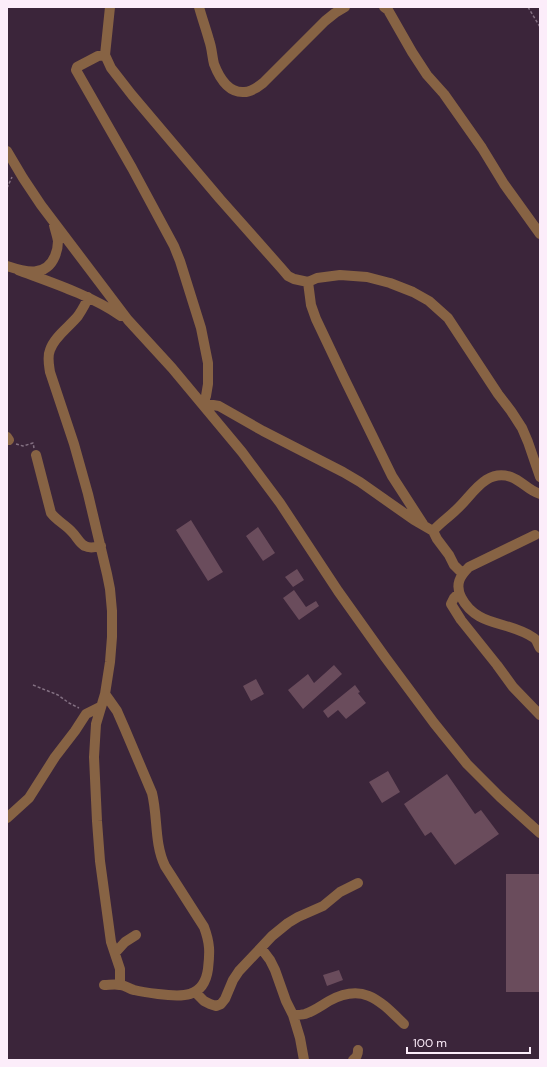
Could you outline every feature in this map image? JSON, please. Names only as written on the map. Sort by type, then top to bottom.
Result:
[{"type":"street","points":[[110,7],[105,55],[112,68],[132,95],[220,199],[288,276],[308,282],[317,278],[340,275],[366,277],[390,283],[413,292],[429,301],[448,318],[487,377],[512,411],[528,442],[540,477]]},
{"type":"street","points":[[199,7],[210,41],[214,64],[223,82],[229,88],[245,92],[253,90],[263,83],[320,26],[335,13],[345,7]]},
{"type":"street","points":[[384,7],[388,10],[427,75],[444,94],[482,148],[504,184],[540,234]]},
{"type":"street","points":[[105,55],[98,56],[77,67],[76,70],[132,168],[174,246],[180,261],[199,321],[208,363],[208,384],[203,404]]},
{"type":"street","points":[[7,151],[23,178],[53,221],[128,320],[172,368],[242,452],[280,504],[338,591],[434,722],[467,764],[500,797],[540,833]]},
{"type":"street","points":[[18,270],[37,272],[47,268],[53,260],[58,250],[58,241],[53,221]]},
{"type":"street","points":[[7,266],[88,297],[128,320]]},
{"type":"street","points":[[308,282],[311,305],[316,319],[347,384],[392,476],[424,525]]},
{"type":"street","points":[[88,297],[84,307],[77,317],[53,344],[49,356],[50,372],[74,444],[101,546],[107,574],[112,611],[110,662],[105,694],[100,706],[96,724],[94,757],[97,821],[104,890],[112,942],[120,969],[120,985]]},
{"type":"street","points":[[203,404],[213,404],[219,406],[360,482],[409,517],[433,531],[454,565],[462,574]]},
{"type":"street","points":[[36,455],[51,513],[86,547],[94,548],[101,546]]},
{"type":"street","points":[[433,531],[456,510],[475,489],[488,479],[495,476],[501,475],[510,477],[519,481],[534,492],[540,494]]},
{"type":"street","points":[[535,535],[469,567],[462,574],[458,588],[465,603],[473,613],[491,622],[522,632],[538,641]]},
{"type":"street","points":[[459,592],[451,604],[461,620],[497,665],[513,688],[540,715]]},
{"type":"street","points":[[104,985],[120,985],[134,990],[175,996],[186,995],[195,992],[203,984],[207,975],[209,955],[209,945],[204,927],[161,858],[156,826],[155,804],[152,793],[117,711],[105,694]]},
{"type":"street","points":[[7,818],[31,794],[86,714],[100,706]]},
{"type":"street","points":[[195,992],[204,1001],[210,1004],[216,1006],[221,1004],[239,971],[272,936],[288,923],[324,906],[340,892],[358,883]]},
{"type":"street","points":[[115,953],[125,942],[136,935]]},
{"type":"street","points":[[261,948],[275,970],[286,1001],[293,1015],[300,1038],[304,1060]]},
{"type":"street","points":[[293,1015],[305,1014],[340,996],[351,993],[362,993],[379,1002],[404,1024]]},
{"type":"street","points":[[353,1060],[358,1055],[358,1050]]},
{"type":"path","points":[[528,7],[540,27]]},
{"type":"path","points":[[8,439],[23,446],[33,443],[36,455]]},
{"type":"path","points":[[33,685],[58,695],[86,714]]},
{"type":"building","points":[[191,520],[223,572],[208,581],[176,530]]},
{"type":"building","points":[[258,527],[275,553],[263,561],[246,536]]},
{"type":"building","points":[[297,569],[304,580],[293,587],[285,577]]},
{"type":"building","points":[[294,590],[306,607],[316,601],[319,606],[299,620],[283,598]]},
{"type":"building","points":[[334,665],[342,674],[303,709],[288,690],[308,674],[314,683]]},
{"type":"building","points":[[256,679],[264,694],[251,701],[243,686]]},
{"type":"building","points":[[355,685],[360,692],[358,693],[366,703],[346,719],[338,710],[328,718],[323,711]]},
{"type":"building","points":[[388,771],[400,792],[382,803],[369,782]]},
{"type":"building","points":[[447,774],[475,814],[481,810],[499,834],[455,865],[431,832],[425,836],[404,804]]},
{"type":"building","points":[[506,874],[540,874],[540,992],[506,992]]},
{"type":"building","points":[[339,970],[343,980],[327,986],[323,975]]}]
